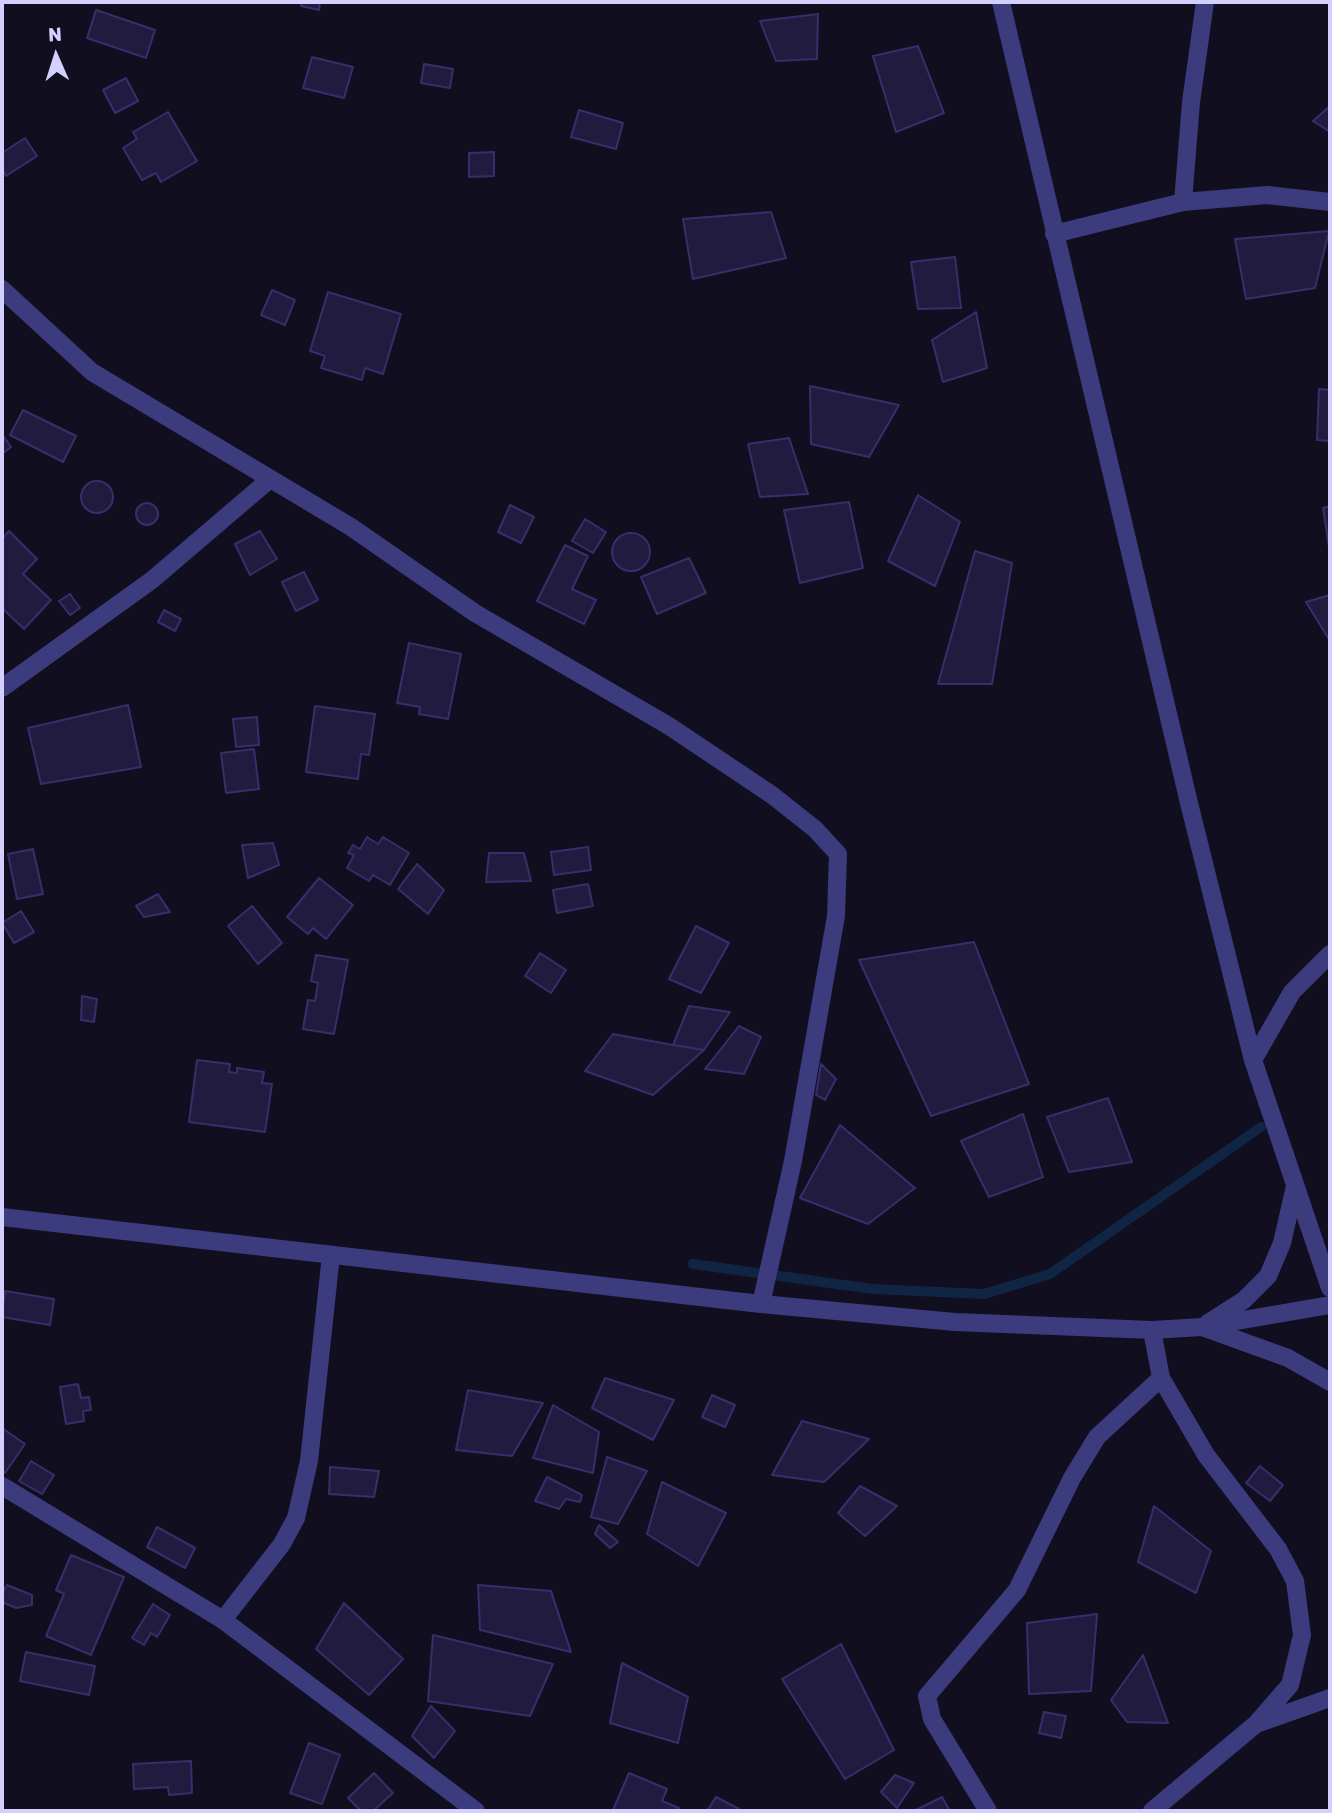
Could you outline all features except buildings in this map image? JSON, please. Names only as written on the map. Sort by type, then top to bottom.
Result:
[{"type":"street","points":[[1000,2],[1253,1060],[1330,1288]]},
{"type":"street","points":[[1183,202],[1191,102],[1205,2]]},
{"type":"street","points":[[1054,234],[1183,202],[1267,195],[1330,202]]},
{"type":"street","points":[[2,289],[92,372],[351,527],[475,613],[669,726],[772,795],[815,829],[838,855],[836,916],[793,1161],[761,1304]]},
{"type":"street","points":[[2,688],[152,580],[269,480]]},
{"type":"street","points":[[1253,1060],[1292,992],[1330,954]]},
{"type":"street","points":[[1202,1327],[1244,1300],[1268,1276],[1282,1243],[1295,1186]]},
{"type":"street","points":[[2,1217],[761,1304],[955,1322],[1152,1330],[1202,1327],[1330,1305]]},
{"type":"street","points":[[223,1620],[282,1544],[296,1518],[309,1461],[331,1255]]},
{"type":"street","points":[[1202,1327],[1288,1358],[1330,1381]]},
{"type":"street","points":[[1152,1330],[1161,1378],[1206,1455],[1278,1549],[1295,1581],[1302,1635],[1290,1685],[1255,1724],[1152,1811]]},
{"type":"street","points":[[988,1811],[932,1719],[927,1696],[1017,1590],[1072,1478],[1097,1437],[1161,1378]]},
{"type":"street","points":[[2,1486],[223,1620],[476,1811]]},
{"type":"street","points":[[1255,1724],[1330,1698]]},
{"type":"waterway","points":[[693,1264],[873,1289],[984,1294],[1050,1274],[1261,1127]]}]
